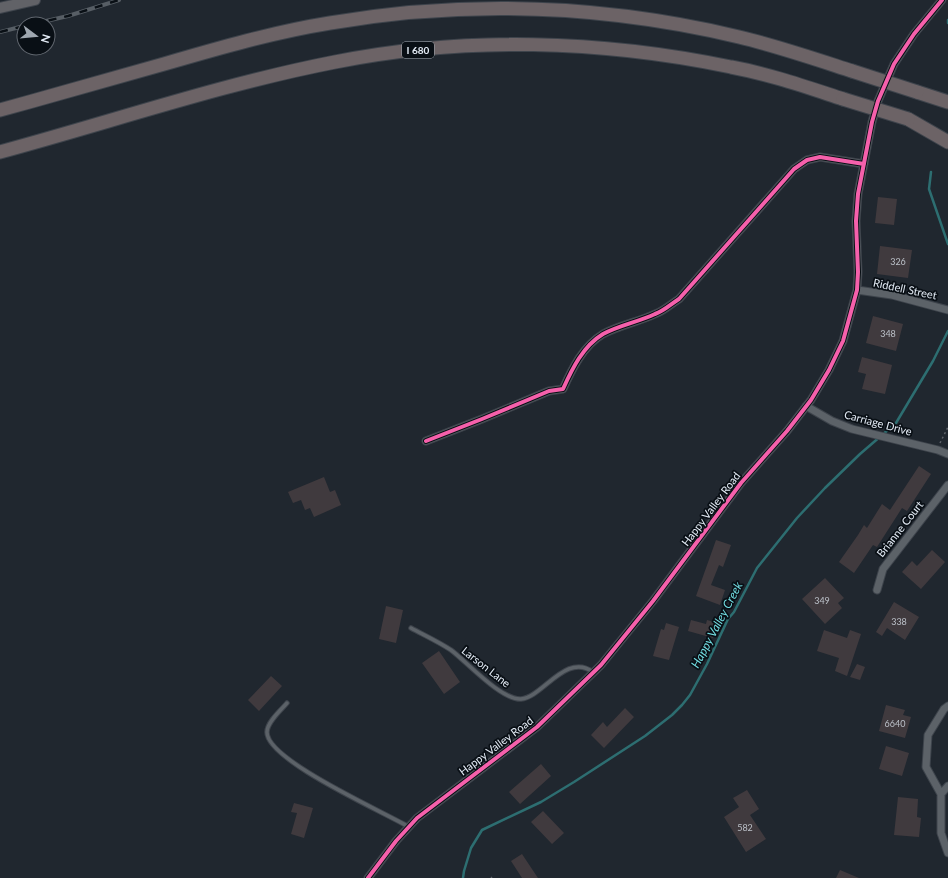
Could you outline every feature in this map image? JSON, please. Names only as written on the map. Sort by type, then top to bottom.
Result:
[{"type":"highway","points":[[0,110],[270,35],[337,22],[393,14],[449,9],[508,8],[624,16],[679,24],[739,37],[795,52],[948,102]]},
{"type":"highway","name":"I 680","points":[[0,152],[279,74],[350,59],[393,52],[507,44],[565,45],[620,49],[674,56],[732,67],[792,82],[948,132]]},
{"type":"highway","points":[[908,119],[948,142]]},
{"type":"main road","points":[[0,8],[35,0]]},
{"type":"street","name":"Happy Valley Road","points":[[368,878],[409,826],[436,802],[537,727],[601,665],[653,600],[741,483],[787,431],[806,406],[829,370],[843,341],[857,290],[858,272],[856,222],[858,194],[872,122],[878,101],[894,64],[914,34],[942,0]]},
{"type":"street","points":[[426,441],[549,391],[564,389],[573,368],[586,350],[602,335],[656,314],[679,299],[800,164],[807,160],[820,157],[864,164]]},
{"type":"street","name":"Riddell Street","points":[[857,290],[892,295],[948,310]]},
{"type":"street","name":"Carriage Drive","points":[[806,406],[832,421],[852,430],[902,441],[948,454]]},
{"type":"street","name":"Brianne Court","points":[[877,590],[883,569],[948,486]]},
{"type":"street","points":[[948,706],[944,709],[928,735],[926,767],[941,794],[941,833],[948,853]]},
{"type":"street","points":[[941,794],[948,786]]},
{"type":"lane","name":"Larson Lane","points":[[411,628],[451,650],[496,688],[510,696],[521,699],[530,696],[565,671],[580,667],[588,668],[593,672]]},
{"type":"lane","points":[[287,703],[267,728],[267,734],[270,741],[278,750],[301,768],[324,782],[409,826]]},
{"type":"path","points":[[938,450],[942,436],[948,426]]},
{"type":"building","points":[[878,197],[897,199],[894,225],[875,223]]},
{"type":"building","points":[[880,246],[912,250],[908,278],[877,274]]},
{"type":"building","points":[[873,316],[903,324],[896,351],[866,343]]},
{"type":"building","points":[[862,357],[892,365],[885,394],[862,389],[866,374],[858,372]]},
{"type":"building","points":[[919,466],[931,474],[907,511],[902,508],[877,547],[873,545],[854,573],[839,562],[864,525],[867,528],[882,504],[890,510]]},
{"type":"building","points":[[324,477],[330,492],[335,490],[341,505],[314,517],[310,508],[305,510],[301,500],[293,503],[288,492]]},
{"type":"building","points":[[716,540],[731,545],[723,567],[719,565],[711,585],[725,590],[720,605],[696,596]]},
{"type":"building","points":[[932,550],[945,562],[921,589],[902,572],[912,561],[917,566]]},
{"type":"building","points":[[825,578],[844,598],[838,603],[842,608],[825,624],[802,599]]},
{"type":"building","points":[[894,602],[919,617],[905,640],[887,628],[882,636],[876,632]]},
{"type":"building","points":[[386,606],[403,610],[396,643],[379,639]]},
{"type":"building","points":[[691,620],[706,624],[707,620],[718,623],[713,638],[688,631]]},
{"type":"building","points":[[666,623],[679,627],[669,660],[653,656],[661,629],[664,630]]},
{"type":"building","points":[[824,630],[847,638],[850,630],[861,634],[847,676],[835,671],[839,658],[817,651]]},
{"type":"building","points":[[439,651],[460,682],[444,694],[422,663]]},
{"type":"building","points":[[857,664],[865,667],[860,680],[850,677]]},
{"type":"building","points":[[271,676],[282,686],[259,711],[248,700]]},
{"type":"building","points":[[886,705],[905,710],[903,715],[911,717],[905,738],[879,731]]},
{"type":"building","points":[[625,708],[634,717],[604,748],[591,735],[603,722],[607,727]]},
{"type":"building","points":[[886,746],[909,753],[902,776],[879,769]]},
{"type":"building","points":[[541,764],[551,776],[520,804],[509,792]]},
{"type":"building","points":[[747,790],[759,809],[750,815],[766,839],[746,852],[724,817],[739,807],[733,798]]},
{"type":"building","points":[[898,797],[918,799],[917,817],[921,818],[919,837],[894,835]]},
{"type":"building","points":[[294,803],[313,808],[304,838],[291,834],[297,813],[291,812]]},
{"type":"building","points":[[543,811],[564,833],[552,844],[531,822]]},
{"type":"building","points":[[522,854],[538,878],[522,878],[511,861]]},
{"type":"building","points":[[840,870],[859,878],[836,878]]},
{"type":"waterway","name":"Happy Valley Creek","points":[[931,172],[929,189],[948,244]]},
{"type":"waterway","name":"Happy Valley Creek","points":[[463,878],[471,848],[482,830],[541,802],[574,782],[645,736],[672,715],[682,705],[690,695],[707,664],[728,619],[734,612],[757,568],[797,518],[825,488],[860,454],[896,423],[933,361],[948,331]]},
{"type":"railway","points":[[56,19],[119,0]]},
{"type":"railway","points":[[0,32],[16,28]]},
{"type":"cycle path","points":[[368,878],[396,841],[417,818],[537,727],[601,665],[653,601],[741,483],[787,431],[811,400],[829,370],[843,341],[857,290],[858,272],[856,221],[858,194],[872,122],[878,101],[894,64],[914,34],[942,0]]},
{"type":"cycle path","points":[[426,441],[549,391],[563,389],[579,358],[596,339],[616,328],[658,313],[679,299],[794,169],[807,160],[820,157],[864,164]]}]
